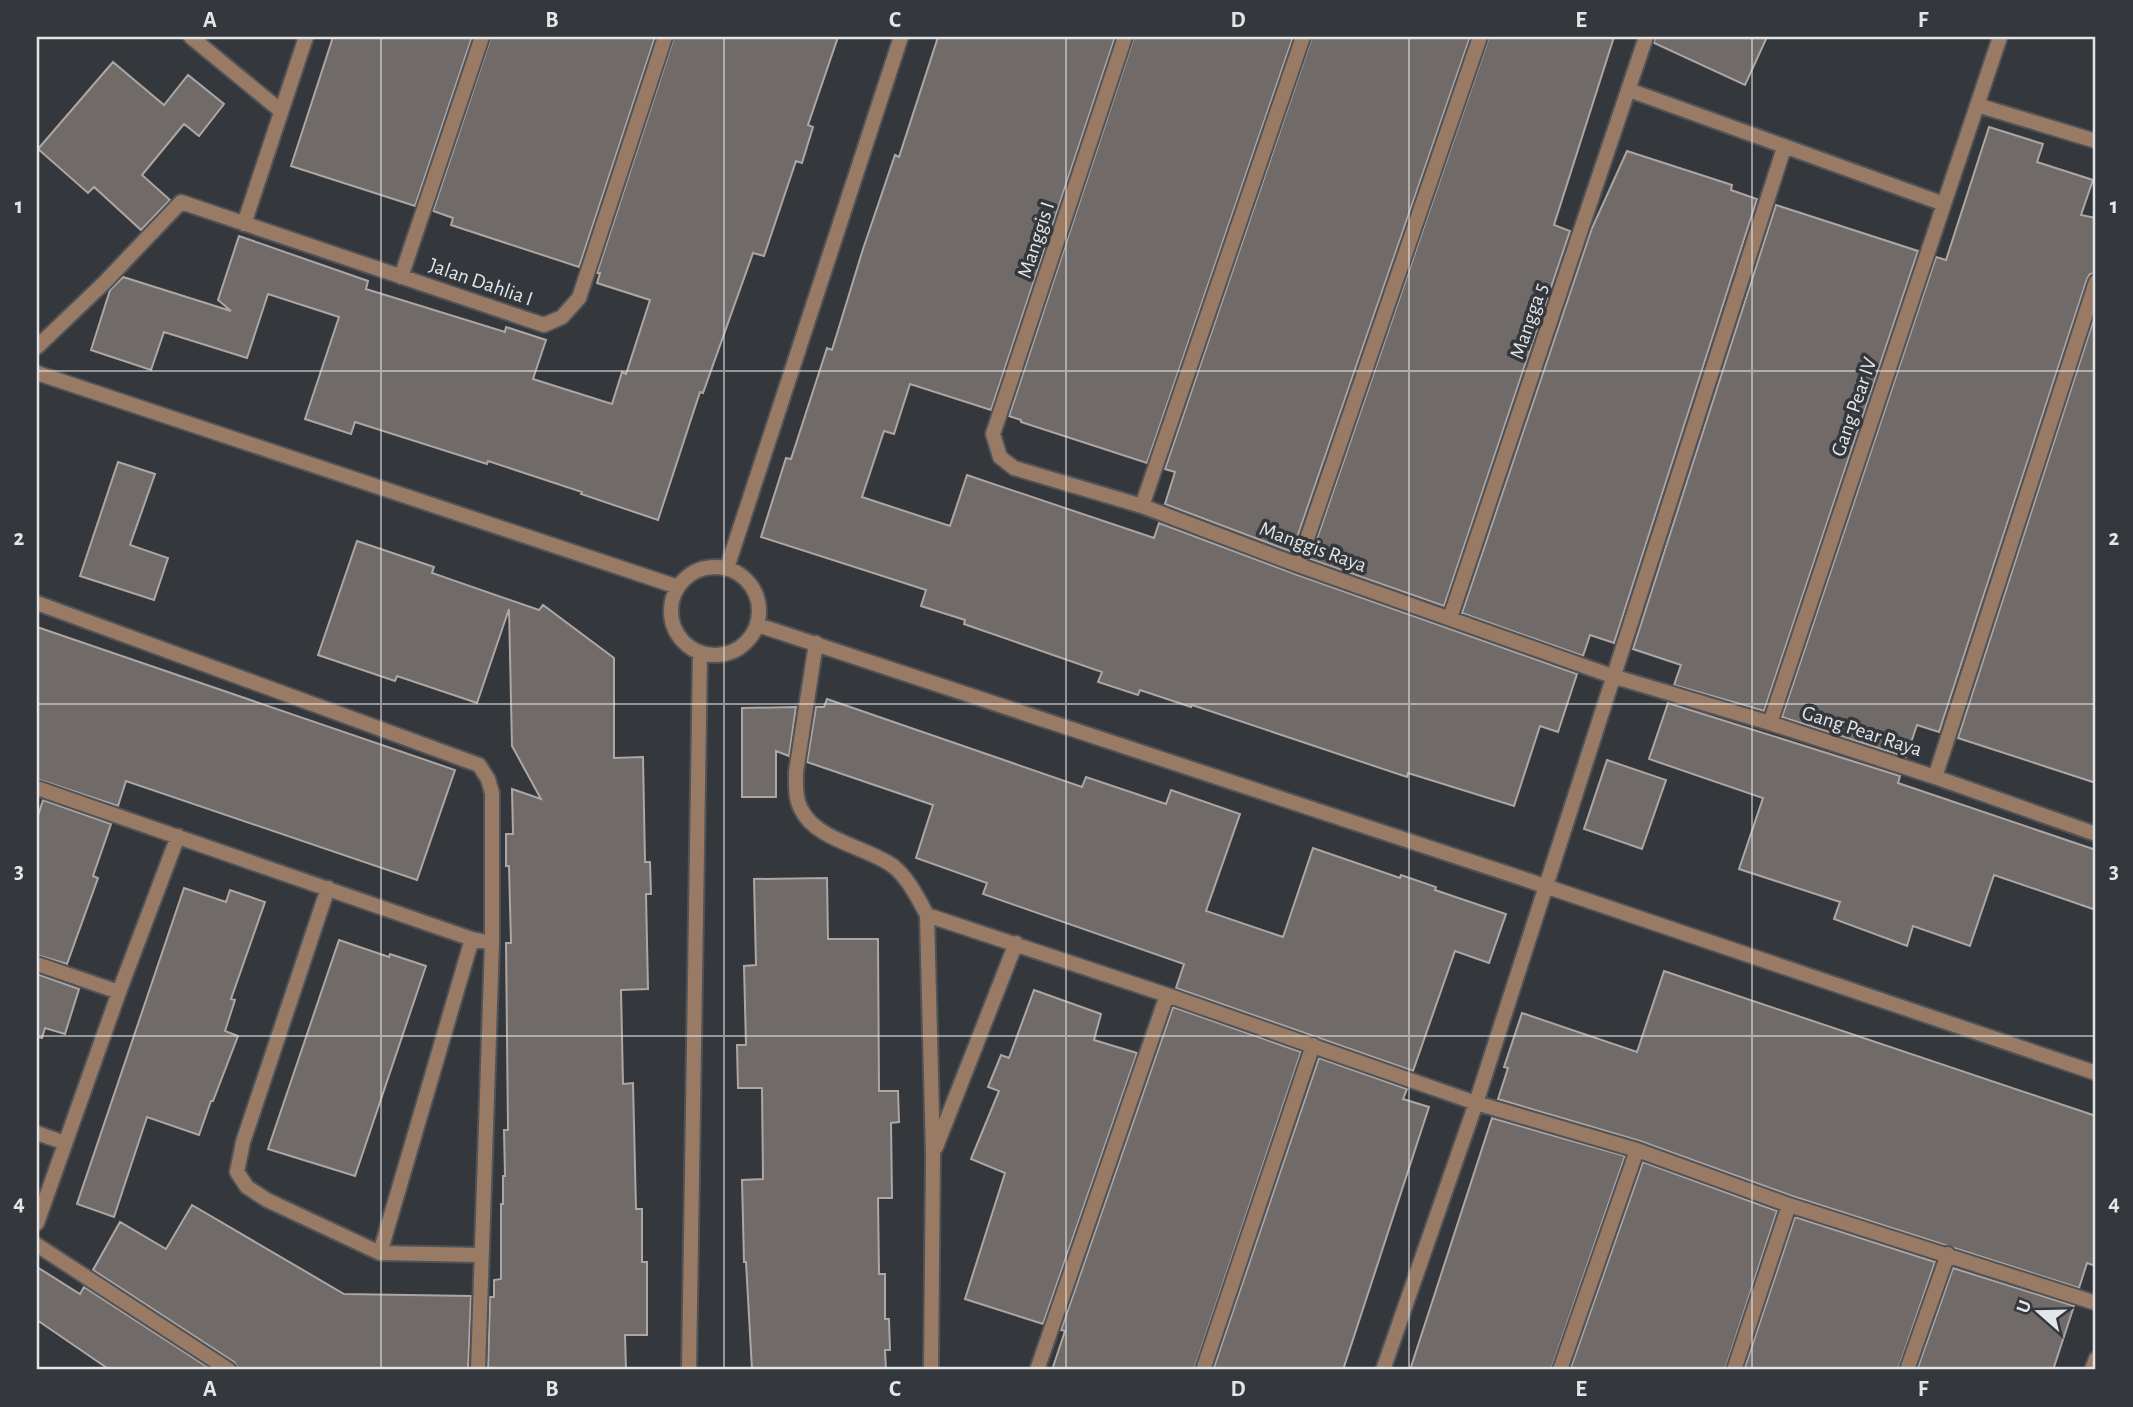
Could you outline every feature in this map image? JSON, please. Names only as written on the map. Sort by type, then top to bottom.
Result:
[{"type":"street","points":[[191,37],[281,111]]},
{"type":"street","points":[[244,225],[306,37]]},
{"type":"street","points":[[401,276],[482,37]]},
{"type":"street","name":"Jalan Dahlia I","points":[[37,347],[105,282],[181,202],[544,325],[562,317],[579,298],[665,37]]},
{"type":"street","points":[[727,568],[901,37]]},
{"type":"street","name":"Manggis I","points":[[1000,457],[993,434],[1125,37]]},
{"type":"street","points":[[1142,506],[1303,37]]},
{"type":"street","points":[[1298,565],[1480,37]]},
{"type":"street","name":"Mangga 5","points":[[1450,618],[1646,37]]},
{"type":"street","name":"Gang Pear IV","points":[[1770,723],[2000,37]]},
{"type":"street","points":[[1629,90],[1944,204]]},
{"type":"street","points":[[1977,105],[2096,141]]},
{"type":"street","points":[[1382,1370],[1476,1103],[1784,148]]},
{"type":"street","points":[[1935,777],[2096,282]]},
{"type":"street","points":[[37,373],[678,587]]},
{"type":"street","name":"Manggis Raya","points":[[1000,457],[1014,468],[1142,506],[1298,565],[1612,676]]},
{"type":"street","points":[[709,567],[727,568],[748,580],[759,601],[758,625],[751,638],[741,648],[721,655],[700,653],[680,639],[673,625],[672,601],[678,587],[684,579],[699,569],[709,567]]},
{"type":"street","points":[[37,603],[479,765],[488,779],[492,793],[492,943],[478,1370]]},
{"type":"street","points":[[758,625],[2096,1073]]},
{"type":"street","points":[[816,643],[796,772],[801,809],[811,824],[893,866],[916,892],[927,915],[933,1155],[931,1370]]},
{"type":"street","points":[[689,1370],[700,653]]},
{"type":"street","name":"Gang Pear Raya","points":[[1612,676],[1770,723],[2095,830]]},
{"type":"street","points":[[37,788],[472,939],[492,943]]},
{"type":"street","points":[[37,1223],[178,836]]},
{"type":"street","points":[[328,888],[243,1142],[237,1172],[247,1187],[267,1200],[380,1253],[481,1255]]},
{"type":"street","points":[[927,915],[1016,943],[1476,1103],[1637,1150],[1789,1205],[2096,1303]]},
{"type":"street","points":[[380,1253],[472,939]]},
{"type":"street","points":[[933,1155],[1016,943]]},
{"type":"street","points":[[37,964],[119,992]]},
{"type":"street","points":[[1037,1370],[1167,995]]},
{"type":"street","points":[[1203,1370],[1313,1045]]},
{"type":"street","points":[[37,1133],[65,1143]]},
{"type":"street","points":[[1560,1370],[1637,1150]]},
{"type":"street","points":[[1734,1370],[1789,1205]]},
{"type":"street","points":[[37,1245],[229,1370]]},
{"type":"street","points":[[1907,1370],[1948,1254]]},
{"type":"street","points":[[2092,1370],[2096,1359]]},
{"type":"building","points":[[333,37],[472,37],[415,206],[291,166]]},
{"type":"building","points":[[491,37],[655,37],[579,267],[451,225],[453,218],[433,211]]},
{"type":"building","points":[[674,37],[838,37],[808,125],[813,127],[802,163],[796,161],[764,256],[753,253],[703,393],[700,392],[658,520],[488,461],[487,464],[355,422],[351,434],[305,419],[339,317],[268,294],[247,358],[164,332],[151,370],[91,350],[110,290],[123,277],[231,311],[218,300],[239,236],[368,281],[366,289],[505,332],[506,327],[546,340],[533,379],[612,404],[622,372],[626,374],[650,300],[597,283],[600,273],[597,273]]},
{"type":"building","points":[[938,37],[1115,37],[991,410],[910,384],[894,434],[884,431],[862,497],[950,526],[967,475],[1154,538],[1159,523],[1577,674],[1558,732],[1540,726],[1514,806],[1408,773],[1407,777],[1192,705],[1191,707],[1140,690],[1138,695],[1098,682],[1102,672],[964,624],[965,620],[921,606],[926,590],[761,537],[786,458],[791,459],[827,348],[832,350],[863,249],[895,155],[899,157]]},
{"type":"building","points":[[1134,37],[1293,37],[1147,463],[1009,416]]},
{"type":"building","points":[[1312,37],[1470,37],[1292,552],[1165,504],[1175,472],[1165,469]]},
{"type":"building","points":[[1489,37],[1614,37],[1554,225],[1570,231],[1444,606],[1310,559]]},
{"type":"building","points":[[1655,37],[1767,37],[1745,85],[1654,43]]},
{"type":"building","points":[[113,62],[164,105],[188,75],[224,104],[199,136],[184,124],[142,175],[170,200],[141,230],[94,187],[88,193],[38,149]]},
{"type":"building","points":[[1989,127],[2043,144],[2037,162],[2093,180],[2081,215],[2096,218],[2096,273],[2090,274],[2087,279],[1939,732],[1917,725],[1906,757],[1782,717],[1936,257],[1946,260]]},
{"type":"building","points":[[1627,151],[1732,185],[1731,190],[1757,199],[1614,643],[1590,635],[1583,656],[1462,613],[1592,228]]},
{"type":"building","points":[[1776,205],[1918,251],[1764,711],[1674,685],[1681,665],[1633,649]]},
{"type":"building","points":[[2096,312],[2096,783],[1958,738]]},
{"type":"building","points":[[118,462],[155,474],[130,545],[168,558],[154,600],[80,576]]},
{"type":"building","points":[[357,541],[434,567],[432,573],[539,610],[543,605],[614,658],[614,758],[643,757],[645,862],[650,862],[651,894],[646,894],[648,989],[621,990],[623,1084],[633,1083],[636,1209],[642,1209],[642,1262],[647,1262],[647,1335],[625,1335],[626,1370],[488,1370],[490,1297],[494,1297],[494,1280],[501,1279],[504,1130],[508,1130],[506,943],[511,943],[506,834],[513,834],[512,789],[541,799],[512,746],[509,609],[477,703],[397,676],[395,681],[318,655]]},
{"type":"building","points":[[37,627],[455,770],[417,880],[126,781],[118,806],[37,779]]},
{"type":"building","points":[[827,699],[1082,787],[1086,777],[1166,804],[1171,790],[1240,814],[1206,911],[1283,937],[1313,848],[1400,878],[1401,875],[1436,887],[1435,890],[1506,914],[1489,963],[1455,951],[1413,1071],[1176,988],[1184,964],[983,894],[987,883],[916,858],[933,805],[807,762],[816,707],[824,707]]},
{"type":"building","points":[[1668,703],[1900,776],[1898,783],[2096,850],[2096,910],[1994,875],[1970,946],[1913,926],[1907,946],[1834,919],[1840,902],[1739,869],[1763,798],[1649,759]]},
{"type":"building","points":[[796,707],[789,756],[776,751],[776,797],[742,797],[742,708]]},
{"type":"building","points":[[1607,760],[1666,780],[1642,849],[1584,829]]},
{"type":"building","points":[[43,800],[111,824],[93,876],[98,878],[67,964],[37,955],[37,819]]},
{"type":"building","points":[[827,878],[828,939],[878,939],[879,1091],[898,1091],[899,1122],[891,1123],[892,1198],[878,1198],[879,1274],[885,1274],[885,1319],[889,1319],[890,1350],[885,1350],[886,1370],[752,1370],[744,1262],[742,1180],[763,1179],[762,1088],[738,1088],[737,1045],[746,1045],[744,966],[756,965],[754,879]]},
{"type":"building","points":[[184,888],[226,902],[230,890],[265,902],[231,999],[235,1000],[225,1031],[238,1036],[199,1135],[147,1117],[114,1217],[77,1204]]},
{"type":"building","points":[[339,940],[426,966],[355,1176],[268,1149]]},
{"type":"building","points":[[1664,971],[2096,1116],[2096,1266],[2087,1263],[2079,1288],[1792,1196],[1640,1141],[1498,1099],[1508,1068],[1504,1067],[1522,1013],[1637,1052]]},
{"type":"building","points":[[37,974],[79,989],[65,1034],[45,1028],[42,1038],[37,1037]]},
{"type":"building","points":[[1034,990],[1101,1014],[1094,1040],[1137,1053],[1043,1324],[965,1299],[1005,1173],[971,1159],[999,1091],[988,1087],[1001,1055],[1009,1058]]},
{"type":"building","points":[[1173,1007],[1301,1052],[1194,1370],[1052,1370],[1065,1331],[1061,1330]]},
{"type":"building","points":[[1319,1058],[1407,1089],[1403,1099],[1429,1107],[1343,1370],[1213,1370]]},
{"type":"building","points":[[1492,1118],[1625,1156],[1551,1370],[1410,1370]]},
{"type":"building","points":[[1643,1162],[1777,1211],[1725,1370],[1570,1370]]},
{"type":"building","points":[[192,1205],[344,1294],[471,1296],[468,1370],[239,1370],[234,1362],[93,1270],[120,1222],[166,1249]]},
{"type":"building","points":[[1795,1217],[1935,1262],[1898,1370],[1744,1370]]},
{"type":"building","points":[[37,1267],[80,1294],[84,1287],[212,1370],[110,1370],[37,1320]]},
{"type":"building","points":[[1953,1268],[2074,1306],[2053,1370],[1917,1370]]}]
